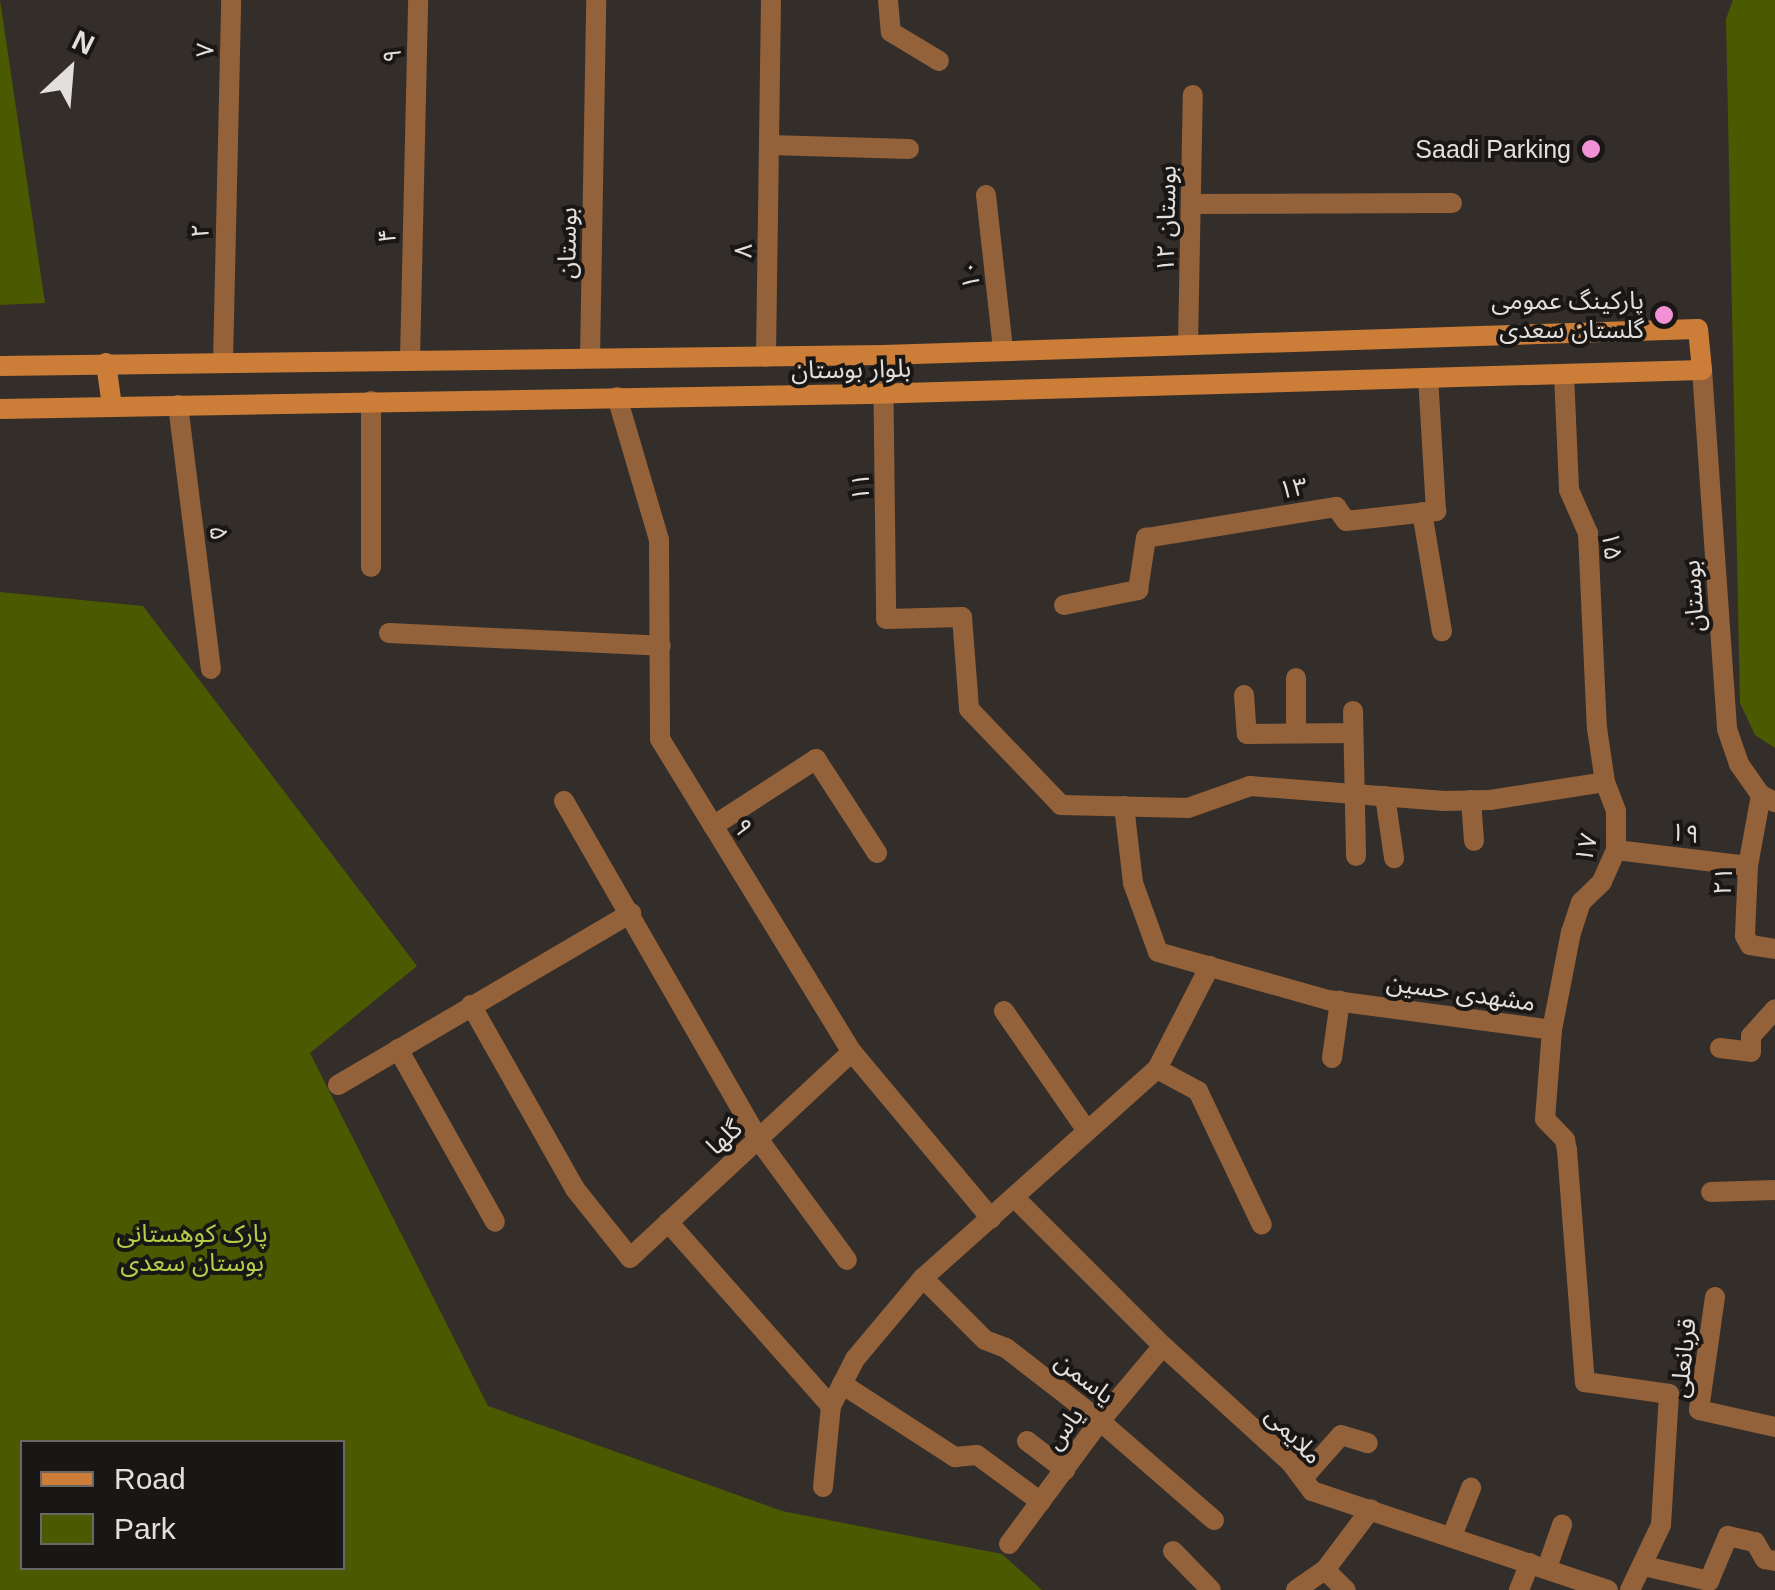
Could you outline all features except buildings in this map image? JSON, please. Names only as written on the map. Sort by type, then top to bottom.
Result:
[{"type":"main road","name":"بلوار بوستان","points":[[0,366],[883,354],[1698,328],[1702,370],[886,394],[0,409]]},
{"type":"main road","points":[[106,362],[112,406]]},
{"type":"street","name":"۷","points":[[228,102],[231,0]]},
{"type":"street","name":"۹","points":[[416,114],[418,0]]},
{"type":"street","name":"بوستان","points":[[590,358],[596,0]]},
{"type":"street","points":[[771,0],[769,145],[909,150]]},
{"type":"street","points":[[888,0],[891,32],[940,61]]},
{"type":"street","name":"بوستان ۱۲","points":[[1188,344],[1193,95]]},
{"type":"street","name":"۲","points":[[223,362],[228,102]]},
{"type":"street","name":"۴","points":[[410,360],[416,114]]},
{"type":"street","name":"۸","points":[[766,356],[769,145]]},
{"type":"street","name":"۱۰","points":[[986,195],[1004,350]]},
{"type":"street","points":[[1191,204],[1452,203]]},
{"type":"street","name":"۱۱","points":[[883,354],[886,619],[962,617],[969,709],[1061,805],[1124,806]]},
{"type":"street","name":"بوستان","points":[[1702,370],[1727,729],[1739,764],[1768,798]]},
{"type":"street","name":"۱۵","points":[[1564,374],[1568,490],[1588,533],[1598,728]]},
{"type":"street","points":[[1428,378],[1436,510],[1422,512],[1442,631]]},
{"type":"street","name":"۹","points":[[617,397],[659,540],[660,739],[852,1052],[991,1218]]},
{"type":"street","points":[[371,401],[372,568]]},
{"type":"street","name":"۵","points":[[178,404],[211,668]]},
{"type":"street","name":"۱۳","points":[[1064,605],[1138,590],[1146,538],[1336,507],[1346,521],[1422,512]]},
{"type":"street","points":[[390,633],[661,646]]},
{"type":"street","points":[[1296,678],[1296,734]]},
{"type":"street","points":[[1244,695],[1247,734],[1353,733]]},
{"type":"street","points":[[1352,710],[1356,856]]},
{"type":"street","name":"۱۷","points":[[1552,1030],[1581,902],[1602,882],[1616,850],[1616,811],[1605,782],[1598,728]]},
{"type":"street","points":[[713,826],[816,760],[877,853]]},
{"type":"street","points":[[1124,806],[1188,808],[1250,786],[1471,800],[1605,782]]},
{"type":"street","points":[[1386,796],[1394,858]]},
{"type":"street","name":"۲۱","points":[[1768,798],[1748,866],[1744,936],[1750,946],[1775,949]]},
{"type":"street","points":[[1471,800],[1474,840]]},
{"type":"street","points":[[564,802],[632,913],[758,1139],[847,1260]]},
{"type":"street","name":"مشهدی حسین","points":[[1124,806],[1133,882],[1158,952],[1340,1001],[1552,1030],[1545,1119],[1565,1140],[1567,1150],[1585,1382],[1669,1394],[1661,1526],[1644,1566]]},
{"type":"street","name":"۱۹","points":[[1616,850],[1748,866]]},
{"type":"street","points":[[338,1084],[632,913]]},
{"type":"street","points":[[823,1488],[832,1406],[854,1359],[923,1278],[1157,1069],[1210,966]]},
{"type":"street","points":[[1332,1058],[1340,1001]]},
{"type":"street","name":"گلها","points":[[471,1004],[575,1189],[630,1258],[852,1052]]},
{"type":"street","points":[[1720,1048],[1751,1052],[1752,1036],[1775,1009]]},
{"type":"street","points":[[1004,1011],[1087,1131]]},
{"type":"street","points":[[398,1049],[494,1222]]},
{"type":"street","points":[[1157,1069],[1198,1091],[1262,1225]]},
{"type":"street","points":[[1711,1192],[1775,1190]]},
{"type":"street","name":"ملایمی","points":[[1014,1197],[1312,1490],[1608,1590]]},
{"type":"street","points":[[668,1222],[832,1406]]},
{"type":"street","name":"یاسمن","points":[[923,1278],[985,1340],[1006,1348],[1100,1421],[1214,1520]]},
{"type":"street","name":"قربانعلی","points":[[1716,1297],[1698,1410],[1775,1427]]},
{"type":"street","name":"یاس","points":[[1009,1544],[1100,1421],[1163,1346]]},
{"type":"street","points":[[842,1384],[955,1457],[977,1455],[1041,1502]]},
{"type":"street","points":[[1302,1478],[1341,1435],[1368,1443]]},
{"type":"street","points":[[1027,1441],[1064,1470]]},
{"type":"street","points":[[1452,1536],[1471,1488]]},
{"type":"street","points":[[1296,1590],[1325,1570],[1371,1509]]},
{"type":"street","points":[[1519,1590],[1562,1525]]},
{"type":"street","points":[[1630,1590],[1644,1566],[1715,1586],[1728,1536],[1755,1542],[1765,1558],[1775,1561]]},
{"type":"street","points":[[1172,1551],[1211,1590]]},
{"type":"street","points":[[1325,1570],[1346,1590]]},
{"type":"green space","points":[[0,0],[45,303],[0,305]]},
{"type":"green space","points":[[1733,0],[1775,0],[1775,748],[1755,735],[1740,703],[1726,19]]},
{"type":"green space","name":"پارک کوهستانی بوستان سعدی","points":[[0,592],[143,606],[417,966],[310,1053],[488,1406],[782,1511],[1002,1554],[1042,1590],[0,1590]]},
{"type":"place","name":"Saadi Parking","points":[[1591,149]]},
{"type":"place","name":"پارکینگ عمومی گلستان سعدی","points":[[1664,315]]}]
